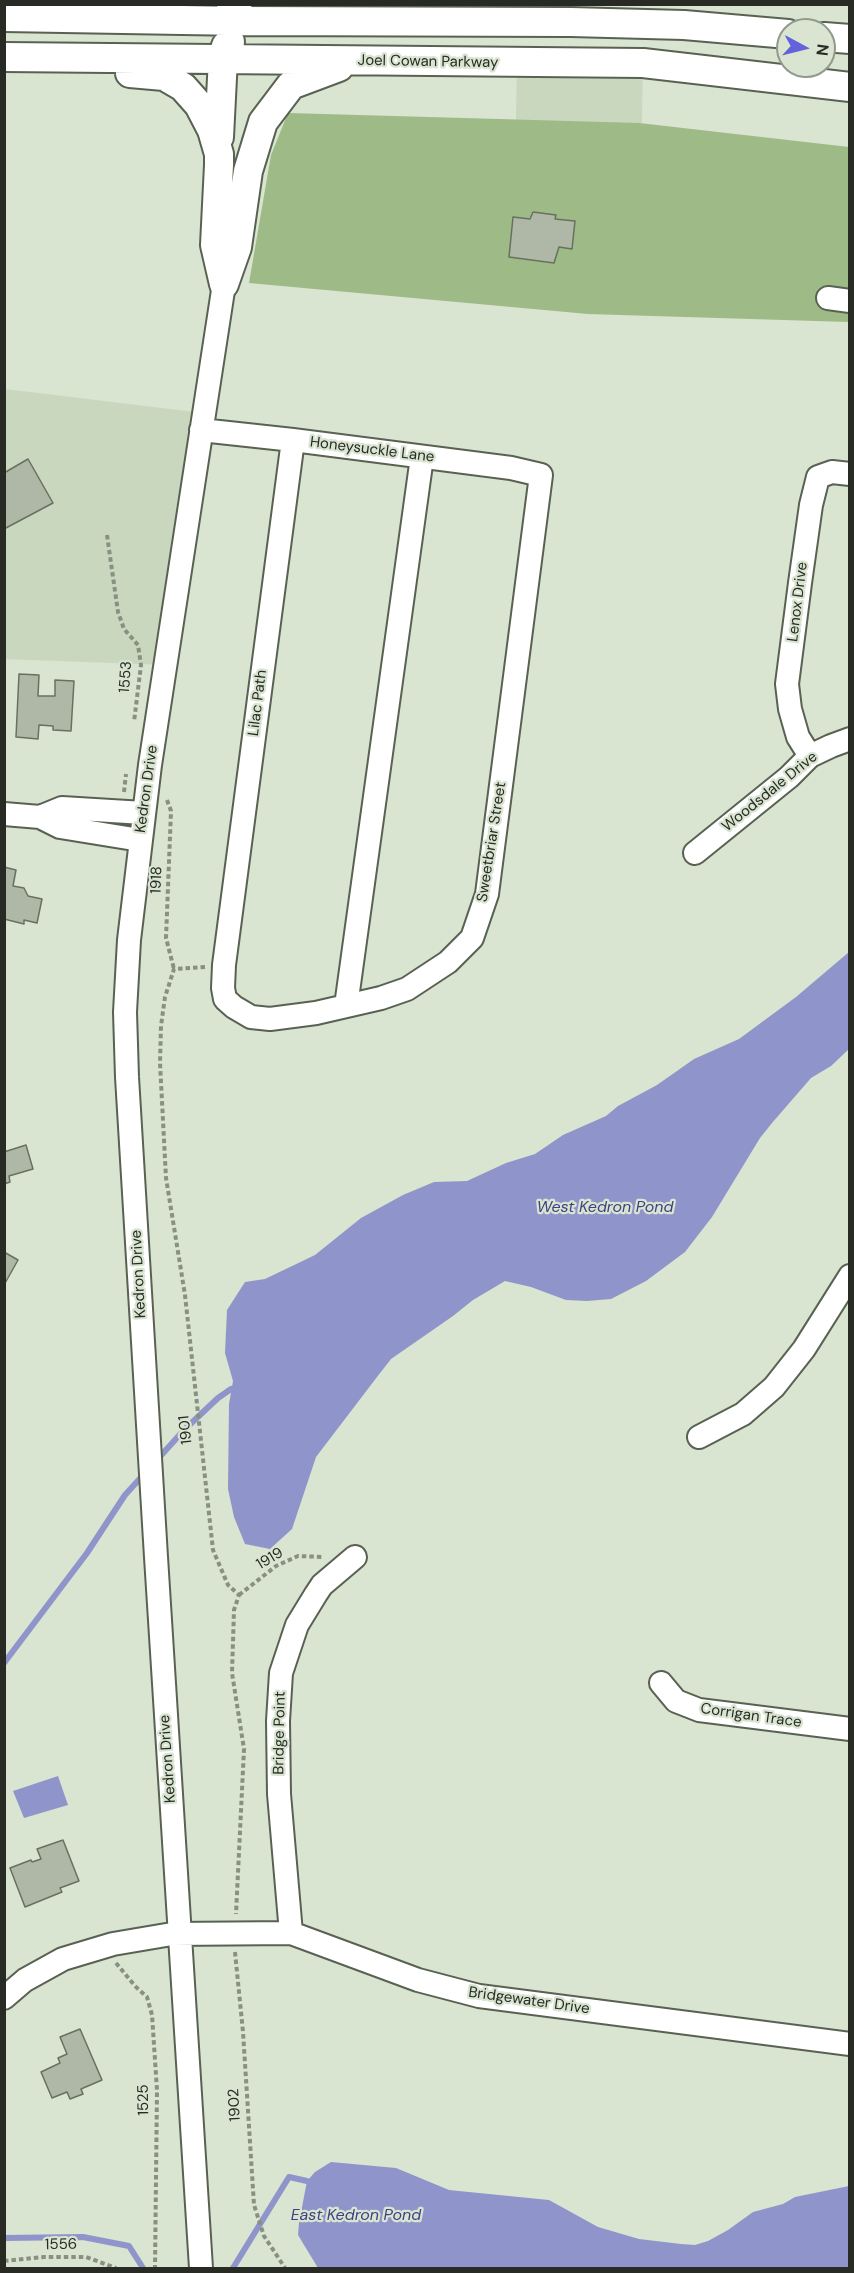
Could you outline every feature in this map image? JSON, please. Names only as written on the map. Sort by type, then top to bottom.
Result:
[{"type":"main road","points":[[4,41],[38,39],[178,43],[198,34],[218,10]]},
{"type":"main road","points":[[4,17],[218,10],[253,21],[471,21],[684,25],[776,33]]},
{"type":"main road","points":[[224,284],[215,245],[223,58],[226,46],[244,32],[417,34],[471,21]]},
{"type":"main road","name":"Joel Cowan Parkway","points":[[4,57],[643,63],[849,87]]},
{"type":"main road","points":[[224,284],[237,247],[248,171],[263,122],[291,85],[322,72],[361,61]]},
{"type":"main road","points":[[4,72],[164,76],[183,87],[199,105],[212,130],[219,154]]},
{"type":"street","name":"Kedron Drive","points":[[201,2268],[127,1077],[126,1023],[129,940],[140,840],[224,284]]},
{"type":"street","name":"Honeysuckle Lane","points":[[201,430],[511,468],[542,475]]},
{"type":"street","name":"Lilac Path","points":[[224,965],[293,440]]},
{"type":"street","points":[[346,1006],[422,457]]},
{"type":"street","name":"Lenox Drive","points":[[810,756],[798,736],[790,709],[787,684],[801,572],[811,505],[818,477],[832,472],[849,474]]},
{"type":"street","name":"Sweetbriar Street","points":[[224,965],[225,999],[251,1017],[270,1019],[316,1013],[407,990],[448,962],[472,938],[482,911],[490,867],[542,475]]},
{"type":"street","name":"Woodsdale Drive","points":[[695,852],[789,777],[810,756],[849,739]]},
{"type":"street","points":[[39,817],[62,808],[145,805]]},
{"type":"street","points":[[4,814],[39,817],[60,827],[140,840]]},
{"type":"street","points":[[699,1437],[743,1414],[774,1387],[804,1349],[849,1276]]},
{"type":"street","name":"Bridge Point","points":[[291,1933],[279,1794],[278,1721],[281,1673],[297,1625],[316,1594],[322,1585],[355,1557]]},
{"type":"street","name":"Corrigan Trace","points":[[661,1683],[676,1701],[699,1710],[849,1729]]},
{"type":"street","name":"Bridgewater Drive","points":[[4,1998],[26,1980],[63,1959],[113,1944],[180,1933],[291,1933],[418,1980],[479,1996],[849,2044]]},
{"type":"path","name":"1553","points":[[107,535],[118,612],[124,629],[138,645],[141,664],[134,723]]},
{"type":"path","name":"1918","points":[[127,769],[123,792],[145,805],[167,800],[171,811],[166,938],[174,969]]},
{"type":"path","points":[[174,969],[224,965]]},
{"type":"path","name":"1901","points":[[174,969],[165,997],[161,1026],[160,1064],[166,1178],[184,1295],[213,1550],[228,1585],[239,1595]]},
{"type":"path","name":"1919","points":[[239,1595],[276,1566],[298,1556],[355,1557]]},
{"type":"path","points":[[235,1933],[244,1749],[232,1673],[234,1610],[239,1595]]},
{"type":"path","name":"1902","points":[[235,1933],[255,2210],[264,2236],[285,2268]]},
{"type":"path","name":"1525","points":[[113,1944],[116,1966],[147,1997],[152,2015],[157,2090],[155,2268]]},
{"type":"path","name":"1556","points":[[4,2260],[86,2257],[116,2268]]},
{"type":"shaded area","points":[[517,63],[643,63],[638,316],[515,167]]},
{"type":"shaded area","points":[[5,389],[203,413],[166,665],[5,659]]},
{"type":"green space","points":[[288,113],[639,123],[849,147],[849,322],[588,314],[249,283],[271,155]]},
{"type":"water","name":"West Kedron Pond","points":[[849,952],[849,1049],[831,1066],[811,1078],[772,1123],[760,1138],[712,1217],[685,1252],[646,1281],[611,1299],[566,1300],[531,1287],[505,1281],[473,1300],[391,1359],[316,1457],[292,1529],[270,1549],[245,1544],[234,1517],[228,1489],[229,1404],[233,1381],[225,1353],[227,1310],[245,1282],[265,1279],[315,1255],[361,1218],[403,1195],[434,1182],[467,1181],[506,1163],[535,1154],[563,1135],[606,1116],[618,1106],[657,1085],[694,1059],[739,1039],[796,997]]},
{"type":"water","points":[[58,1776],[68,1805],[24,1818],[13,1791]]},
{"type":"water","name":"East Kedron Pond","points":[[331,2162],[396,2168],[449,2190],[549,2200],[598,2227],[639,2239],[695,2245],[728,2230],[753,2212],[783,2204],[795,2197],[849,2186],[849,2268],[318,2268],[298,2235],[299,2223],[307,2181],[315,2172]]},
{"type":"building","points":[[533,212],[556,215],[555,219],[575,221],[572,249],[559,247],[554,263],[509,257],[513,217],[530,219]]},
{"type":"building","points":[[28,459],[53,503],[4,529],[4,473]]},
{"type":"building","points":[[19,674],[39,675],[38,696],[55,696],[55,680],[74,681],[71,731],[53,730],[53,726],[39,725],[38,739],[16,737]]},
{"type":"building","points":[[4,867],[16,870],[13,886],[24,888],[28,896],[42,899],[37,923],[24,920],[24,924],[4,919]]},
{"type":"building","points":[[26,1145],[33,1169],[9,1176],[10,1182],[4,1184],[4,1152]]},
{"type":"building","points":[[4,1252],[18,1260],[4,1285]]},
{"type":"building","points":[[63,1840],[79,1881],[60,1888],[62,1892],[25,1907],[10,1868],[31,1860],[32,1862],[41,1859],[37,1849]]},
{"type":"building","points":[[80,2029],[102,2080],[81,2089],[83,2094],[70,2099],[67,2092],[52,2098],[41,2072],[60,2063],[58,2058],[67,2054],[60,2037]]},
{"type":"waterway","points":[[156,1461],[184,1430],[231,1389]]},
{"type":"waterway","points":[[4,1663],[87,1553],[125,1495],[145,1473]]},
{"type":"waterway","points":[[233,2268],[289,2177],[307,2181]]},
{"type":"waterway","points":[[4,2238],[83,2237],[129,2246],[143,2268]]}]
